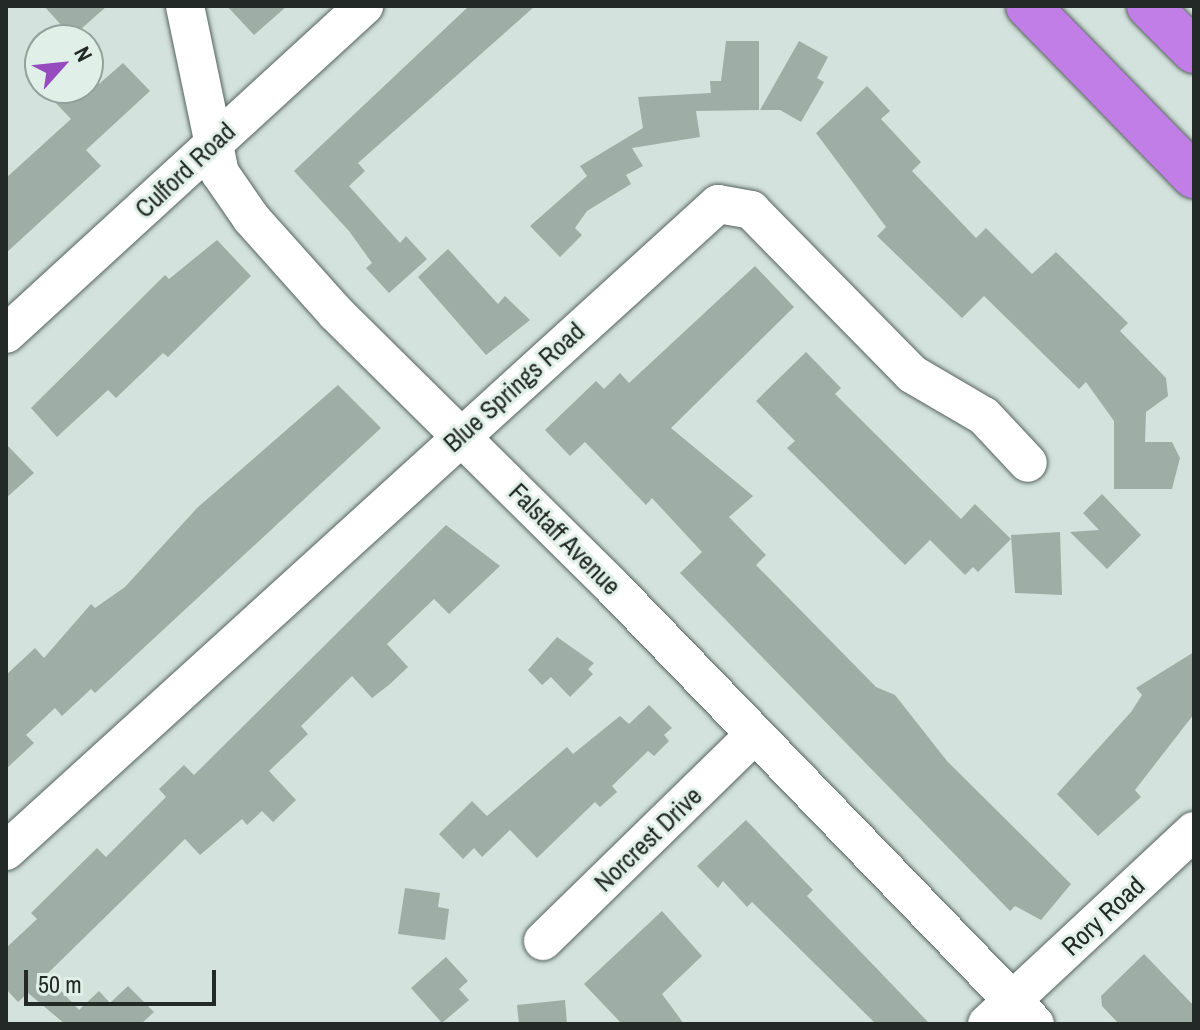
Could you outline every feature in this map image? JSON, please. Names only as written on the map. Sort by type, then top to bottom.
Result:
[{"type":"highway","points":[[1028,6],[1194,176]]},
{"type":"highway","points":[[1149,6],[1194,51]]},
{"type":"street","name":"Falstaff Avenue","points":[[185,6],[220,173],[251,218],[336,313],[461,434],[752,737],[1011,1016]]},
{"type":"street","name":"Culford Road","points":[[6,334],[364,6]]},
{"type":"street","name":"Blue Springs Road","points":[[6,851],[666,246],[718,204],[738,203],[779,234],[912,374],[984,416],[1028,463]]},
{"type":"street","name":"Norcrest Drive","points":[[543,941],[752,737]]},
{"type":"street","name":"Rory Road","points":[[1011,1016],[1194,831]]},
{"type":"building","points":[[44,6],[107,6],[87,24],[60,24]]},
{"type":"building","points":[[227,6],[287,6],[254,35]]},
{"type":"building","points":[[469,6],[535,6],[358,163],[365,171],[349,186],[400,243],[406,236],[427,259],[389,293],[366,268],[372,263],[349,231],[294,171]]},
{"type":"building","points":[[726,41],[759,41],[759,110],[696,111],[700,137],[632,148],[643,166],[626,175],[631,184],[587,211],[575,228],[582,235],[560,257],[530,226],[587,176],[580,166],[643,128],[638,97],[711,93],[710,81],[721,81]]},
{"type":"building","points":[[799,41],[828,57],[817,78],[824,82],[801,122],[780,110],[760,110]]},
{"type":"building","points":[[123,63],[150,91],[86,150],[101,166],[6,253],[6,178],[71,119],[57,104],[104,104],[104,80]]},
{"type":"building","points":[[867,86],[890,111],[881,119],[921,162],[912,171],[976,238],[986,228],[1032,274],[1056,252],[1128,323],[1120,331],[1166,378],[1168,396],[1146,412],[1145,442],[1172,442],[1180,458],[1172,489],[1114,489],[1114,421],[1086,382],[1079,389],[984,296],[962,318],[877,236],[886,227],[816,133]]},
{"type":"building","points":[[217,240],[251,276],[168,357],[163,353],[116,398],[108,390],[57,437],[31,408],[165,275],[169,279]]},
{"type":"building","points":[[448,249],[498,304],[505,296],[530,320],[486,355],[418,277]]},
{"type":"building","points":[[755,266],[794,307],[671,428],[753,496],[729,517],[766,555],[756,565],[876,687],[895,695],[947,761],[1071,884],[1041,920],[1015,906],[1010,911],[680,573],[702,552],[652,498],[646,505],[585,442],[570,456],[545,430],[596,381],[604,389],[620,373],[629,383]]},
{"type":"building","points":[[806,352],[841,388],[835,394],[961,519],[975,504],[1011,539],[978,572],[973,567],[965,575],[930,540],[905,565],[787,448],[795,441],[756,401]]},
{"type":"building","points":[[338,385],[381,428],[95,693],[91,689],[62,716],[55,708],[26,735],[34,743],[6,769],[6,675],[35,648],[44,658],[91,604],[95,608],[125,587],[197,508]]},
{"type":"building","points":[[6,444],[34,473],[6,498]]},
{"type":"building","points":[[1102,494],[1141,535],[1107,569],[1070,532],[1099,530],[1083,513]]},
{"type":"building","points":[[446,525],[500,566],[449,614],[434,599],[387,644],[408,667],[390,684],[372,698],[352,676],[301,726],[308,734],[269,771],[296,800],[273,822],[262,811],[247,825],[242,819],[200,855],[185,839],[46,975],[79,1010],[99,991],[110,1003],[128,986],[154,1012],[141,1024],[65,1024],[28,993],[18,1002],[6,989],[6,948],[37,919],[31,913],[97,848],[106,857],[166,797],[159,789],[184,765],[194,775]]},
{"type":"building","points":[[1060,532],[1062,595],[1015,593],[1011,535]]},
{"type":"building","points":[[557,637],[594,663],[588,669],[593,674],[570,697],[551,677],[542,685],[528,670]]},
{"type":"building","points":[[1194,652],[1194,714],[1135,790],[1141,797],[1098,836],[1057,794],[1131,712],[1142,695],[1136,688]]},
{"type":"building","points":[[649,705],[672,728],[664,735],[669,741],[654,756],[648,751],[612,786],[617,792],[600,807],[595,802],[537,858],[510,830],[482,857],[474,848],[463,859],[439,834],[472,801],[487,816],[567,747],[573,754],[620,716],[629,724]]},
{"type":"building","points":[[746,820],[813,890],[807,896],[930,1024],[876,1024],[752,902],[747,907],[723,881],[718,888],[697,866]]},
{"type":"building","points":[[405,888],[440,893],[438,907],[449,909],[445,940],[398,934]]},
{"type":"building","points":[[662,911],[702,956],[662,994],[684,1024],[622,1024],[584,984]]},
{"type":"building","points":[[1144,954],[1194,1006],[1194,1024],[1119,1024],[1102,1006],[1101,996]]},
{"type":"building","points":[[446,957],[468,981],[459,989],[469,1000],[442,1023],[411,988]]},
{"type":"building","points":[[565,1000],[567,1024],[519,1024],[517,1005]]}]
